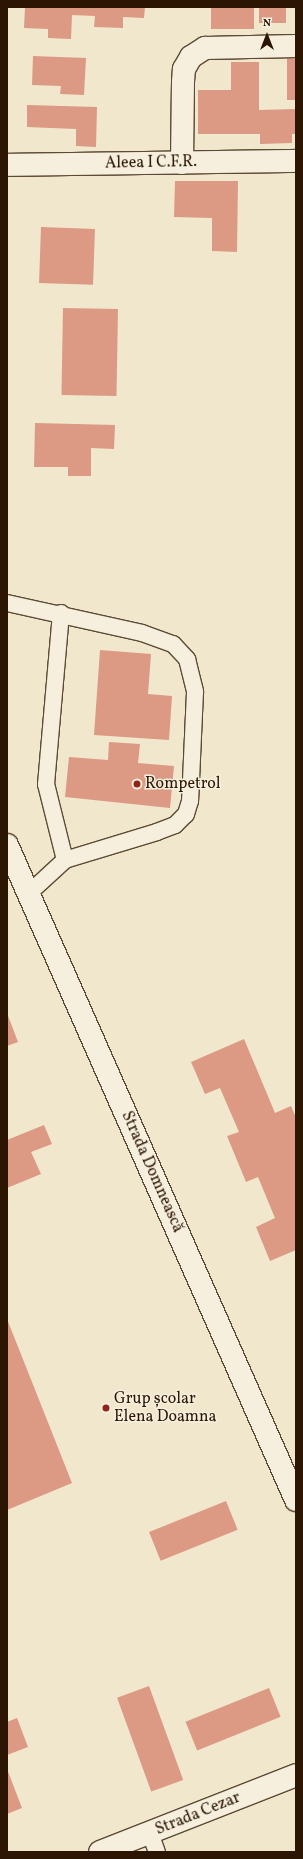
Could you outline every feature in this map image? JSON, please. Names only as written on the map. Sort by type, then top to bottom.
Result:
[{"type":"street","points":[[182,162],[184,69],[191,57],[205,48],[296,46]]},
{"type":"street","name":"Aleea I C.F.R.","points":[[7,165],[296,161]]},
{"type":"street","name":"Strada Domnească","points":[[7,845],[296,1500]]},
{"type":"street","name":"Strada Cezar","points":[[100,1852],[153,1842],[296,1775]]},
{"type":"lane","points":[[7,603],[61,613],[142,633],[173,644],[186,660],[195,692],[190,801],[186,814],[174,825],[157,832],[66,860],[28,894]]},
{"type":"lane","points":[[61,613],[46,784],[66,860]]},
{"type":"building","points":[[25,7],[145,7],[144,18],[123,17],[123,28],[94,27],[95,16],[72,15],[71,39],[48,38],[48,29],[24,28]]},
{"type":"building","points":[[211,7],[254,7],[254,29],[211,29]]},
{"type":"building","points":[[259,7],[286,7],[286,23],[259,23]]},
{"type":"building","points":[[33,56],[86,58],[84,95],[60,94],[61,86],[32,85]]},
{"type":"building","points":[[287,58],[296,58],[296,100],[287,100]]},
{"type":"building","points":[[231,62],[259,62],[259,110],[296,109],[296,134],[292,134],[292,143],[260,144],[260,134],[198,134],[198,90],[231,90]]},
{"type":"building","points":[[27,105],[97,107],[96,147],[76,146],[76,129],[27,127]]},
{"type":"building","points":[[175,181],[238,181],[237,252],[212,251],[212,218],[174,217]]},
{"type":"building","points":[[41,227],[95,229],[93,285],[39,283]]},
{"type":"building","points":[[63,308],[118,309],[116,396],[61,395]]},
{"type":"building","points":[[35,423],[115,425],[114,449],[91,448],[91,476],[68,476],[68,467],[34,467]]},
{"type":"building","points":[[100,650],[151,654],[148,694],[172,696],[169,740],[94,735]]},
{"type":"building","points":[[109,742],[140,744],[138,763],[174,766],[170,808],[65,797],[69,757],[108,760]]},
{"type":"building","points":[[7,1013],[18,1042],[7,1046]]},
{"type":"building","points":[[244,1039],[275,1113],[291,1106],[296,1118],[296,1250],[270,1261],[256,1227],[275,1218],[258,1177],[246,1182],[227,1136],[239,1132],[220,1088],[205,1094],[191,1062]]},
{"type":"building","points":[[44,1125],[52,1144],[31,1152],[41,1174],[7,1188],[7,1140]]},
{"type":"building","points":[[7,1319],[72,1483],[7,1510]]},
{"type":"building","points":[[226,1501],[238,1530],[161,1561],[149,1532]]},
{"type":"building","points":[[149,1686],[183,1780],[151,1792],[117,1698]]},
{"type":"building","points":[[269,1688],[281,1717],[197,1750],[186,1722]]},
{"type":"building","points":[[17,1718],[28,1747],[7,1755],[7,1722]]},
{"type":"building","points":[[7,1769],[22,1808],[7,1814]]},
{"type":"place","name":"Rompetrol","points":[[137,784]]},
{"type":"place","name":"Grup școlar Elena Doamna","points":[[106,1408]]}]
